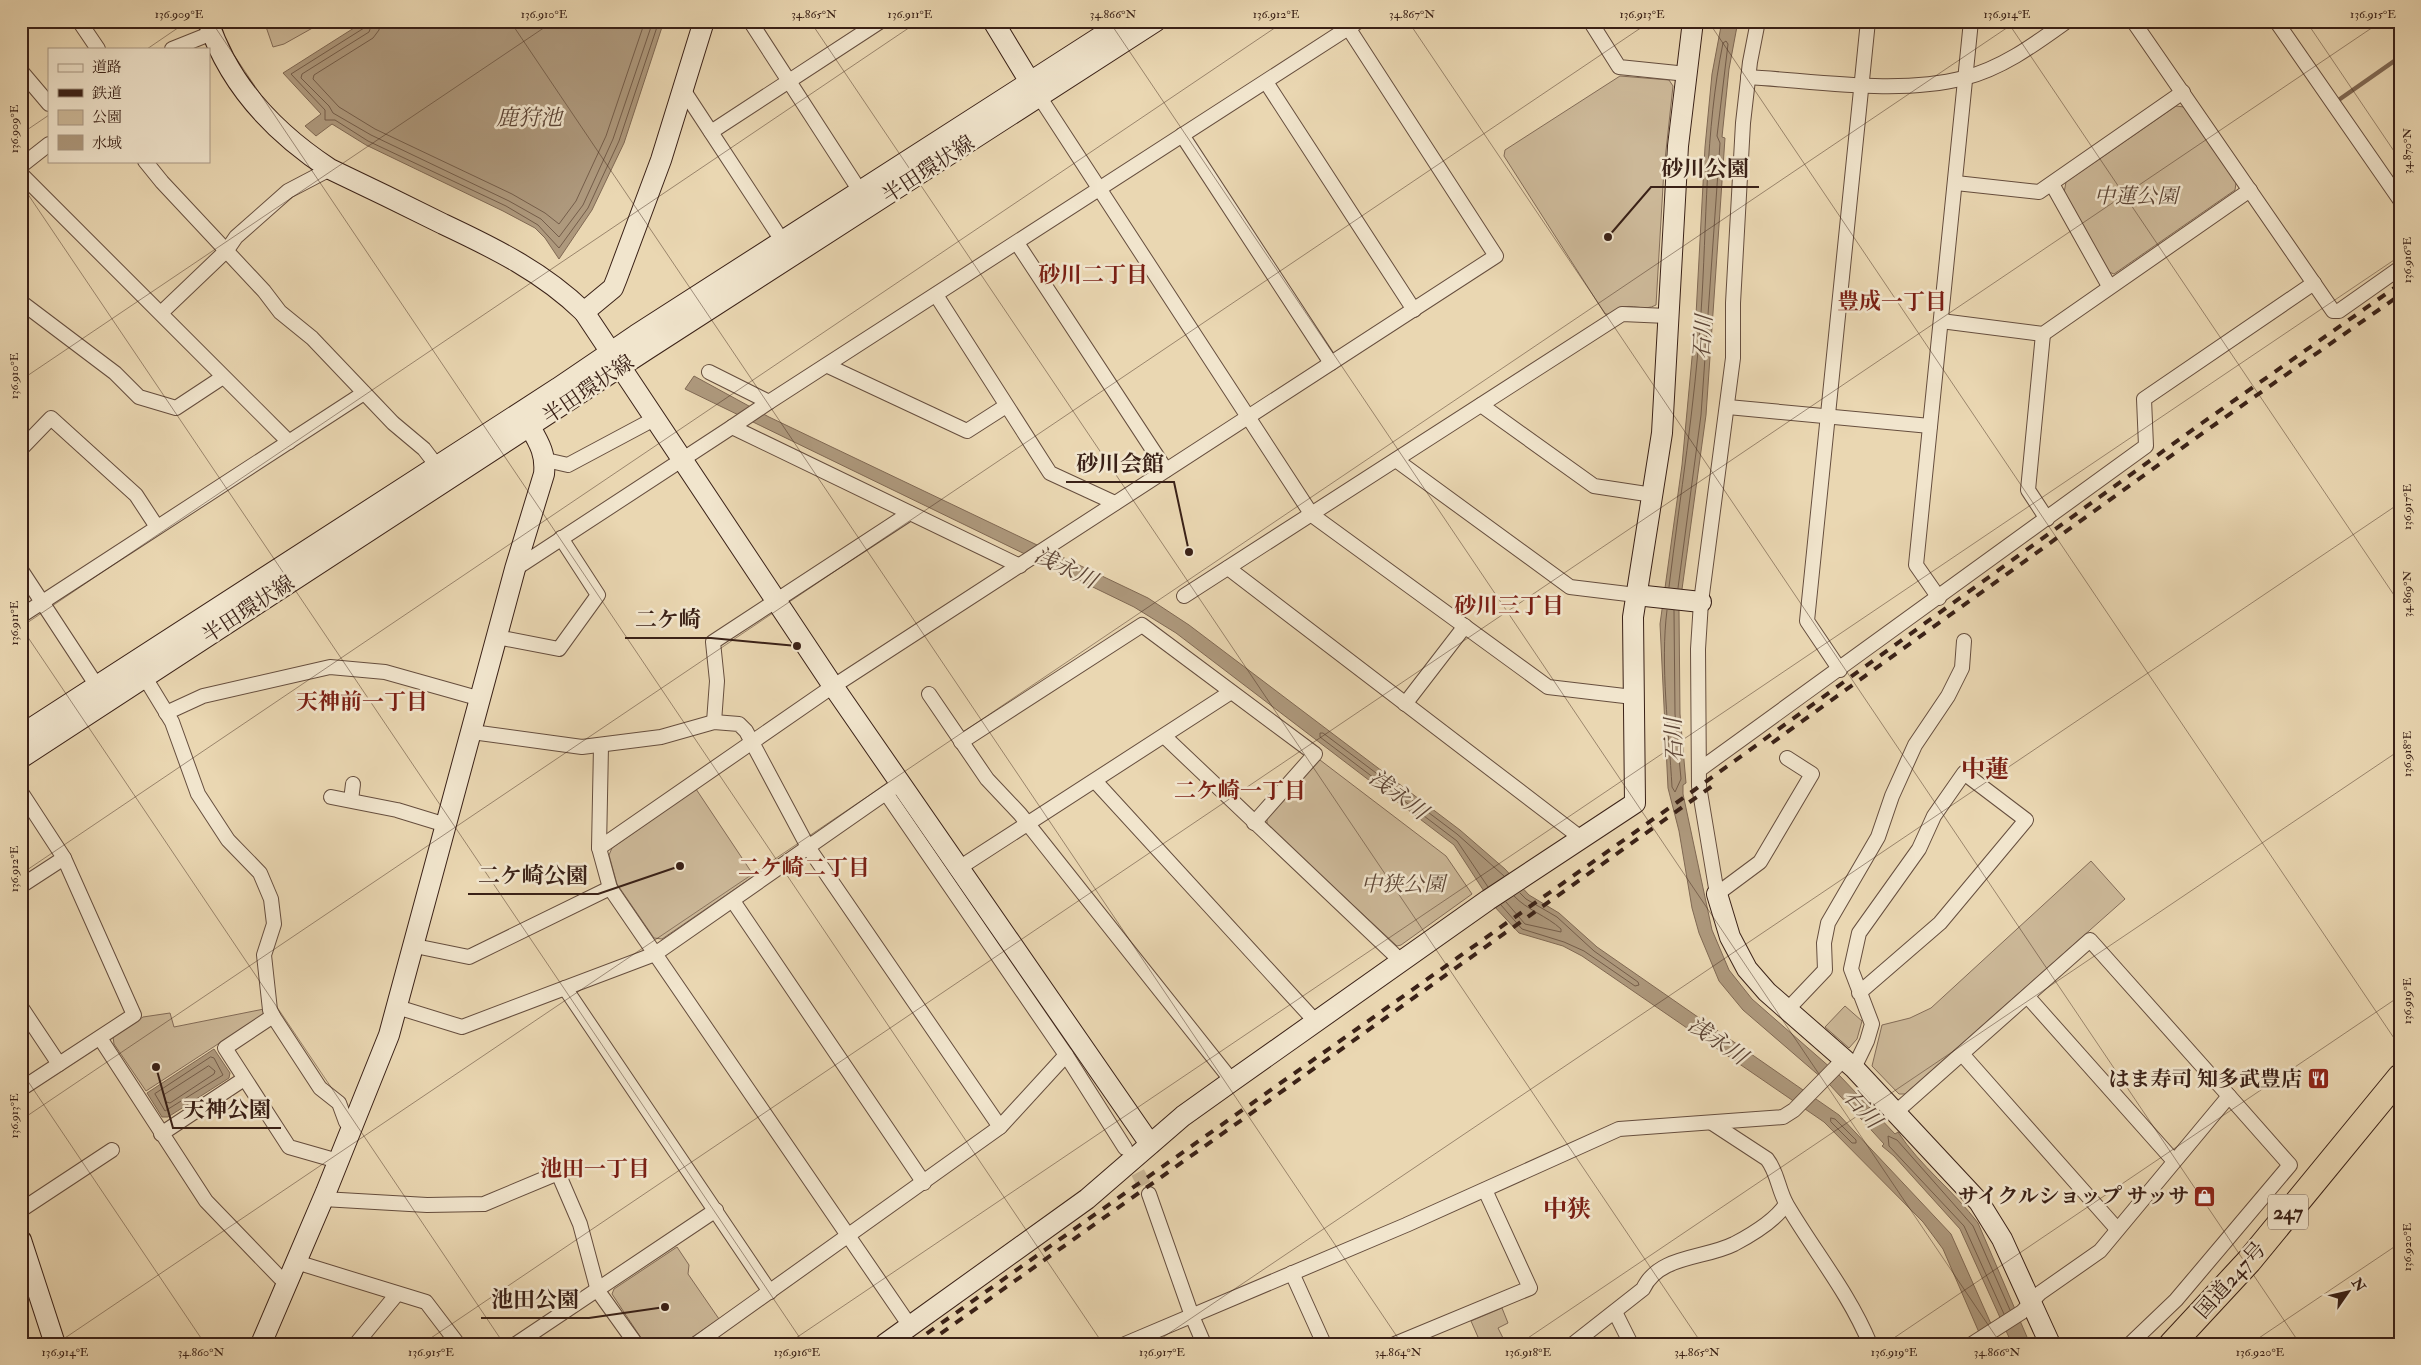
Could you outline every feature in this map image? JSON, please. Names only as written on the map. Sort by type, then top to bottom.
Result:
[{"type":"highway","name":"国道247号","points":[[2172,1344],[2249,1261],[2400,1077]]},
{"type":"street","points":[[79,21],[97,48]]},
{"type":"street","points":[[584,312],[613,288],[661,160],[704,21]]},
{"type":"street","points":[[750,21],[790,80],[860,191]]},
{"type":"street","points":[[711,132],[790,80],[865,25],[881,21]]},
{"type":"street","points":[[993,21],[1035,89],[1312,515],[1548,687],[1633,697]]},
{"type":"street","name":"半田環状線","points":[[21,735],[437,466],[617,359],[1035,89],[1125,21]]},
{"type":"street","name":"半田環状線","points":[[21,758],[144,676],[530,427],[617,359],[783,242],[860,191],[1156,21]]},
{"type":"street","points":[[1590,21],[1619,67],[1687,74]]},
{"type":"street","points":[[885,1344],[1087,1199],[1150,1144],[1232,1081],[1488,900],[1635,803],[1633,617],[1644,596],[1653,496],[1662,433],[1667,316],[1678,146],[1693,21]]},
{"type":"street","points":[[1758,21],[1748,77],[1740,154],[1733,358],[1701,602],[1698,649],[1700,795],[1717,894],[1730,938],[1748,969],[1767,992],[1896,1112],[1979,1202],[2002,1239],[2026,1308],[2050,1344]]},
{"type":"street","points":[[1840,670],[1807,621],[1868,21]]},
{"type":"street","points":[[1939,598],[1916,565],[1971,21]]},
{"type":"street","points":[[1748,77],[1861,84],[1888,88],[1966,78],[2011,58],[2067,21]]},
{"type":"street","points":[[2134,21],[2333,310],[2339,311],[2400,268]]},
{"type":"street","points":[[2276,21],[2400,200]]},
{"type":"street","points":[[515,569],[1099,188],[1354,25],[1496,256],[833,686],[600,848]]},
{"type":"street","points":[[174,48],[210,27],[238,81],[258,109],[280,132],[330,169],[495,249],[538,273],[562,290],[584,312],[833,686],[894,788],[1125,1148]]},
{"type":"street","points":[[21,72],[48,103]]},
{"type":"street","points":[[1266,82],[1414,310]]},
{"type":"street","points":[[682,88],[783,242]]},
{"type":"street","points":[[1956,183],[2039,192],[2182,92]]},
{"type":"street","points":[[1182,135],[1331,363]]},
{"type":"street","points":[[21,166],[48,145]]},
{"type":"street","points":[[147,162],[162,182],[264,291],[280,312],[312,338],[393,423],[424,449],[437,466]]},
{"type":"street","points":[[161,313],[227,250],[236,237],[288,191],[330,169]]},
{"type":"street","points":[[21,174],[289,442]]},
{"type":"street","points":[[2052,184],[2110,286]]},
{"type":"street","points":[[1942,321],[2043,334],[2250,190]]},
{"type":"street","points":[[1017,243],[1166,470]]},
{"type":"street","points":[[1699,770],[1840,670],[2146,446],[2144,399],[2314,283]]},
{"type":"street","points":[[936,296],[1050,473],[1115,503]]},
{"type":"street","points":[[21,302],[115,372],[139,398],[176,408],[223,378]]},
{"type":"street","points":[[1184,596],[1622,314],[1667,316]]},
{"type":"street","points":[[2043,334],[2028,490],[2047,519]]},
{"type":"street","points":[[828,366],[967,432],[1006,406]]},
{"type":"street","points":[[709,372],[769,402]]},
{"type":"street","points":[[21,616],[364,393]]},
{"type":"street","points":[[1481,405],[1594,486],[1653,496]]},
{"type":"street","points":[[1728,407],[1930,426]]},
{"type":"street","points":[[21,449],[51,418],[136,495],[157,527]]},
{"type":"street","points":[[546,460],[568,465],[656,418]]},
{"type":"street","points":[[260,1344],[354,1126],[389,1035],[415,946],[515,569],[544,474],[546,460],[543,450],[530,427]]},
{"type":"street","points":[[732,427],[1020,566]]},
{"type":"street","points":[[1396,460],[1570,586],[1701,602]]},
{"type":"street","points":[[714,722],[717,681],[714,642],[910,513]]},
{"type":"street","points":[[497,637],[559,649],[598,595],[562,538]]},
{"type":"street","points":[[1228,568],[1581,838]]},
{"type":"street","points":[[21,570],[97,686]]},
{"type":"street","points":[[961,742],[1142,625],[1315,754],[1254,822]]},
{"type":"street","points":[[1405,704],[1465,626]]},
{"type":"street","points":[[1786,1010],[1825,970],[1824,943],[1828,923],[1878,837],[1892,796],[1915,745],[1948,696],[1962,668],[1964,641]]},
{"type":"street","points":[[166,713],[203,696],[330,667],[385,672],[481,699]]},
{"type":"street","points":[[144,676],[172,722],[198,794],[228,840],[260,873],[271,899],[274,924],[264,955],[270,1010],[320,1088],[339,1103],[346,1122],[354,1126]]},
{"type":"street","points":[[960,868],[1026,823],[1085,785],[1095,781],[1231,692]]},
{"type":"street","points":[[929,694],[986,779],[1026,823],[1232,1081]]},
{"type":"street","points":[[472,732],[582,747],[661,738],[714,722],[739,724],[752,741],[808,847],[1000,1127]]},
{"type":"street","points":[[1164,736],[1401,961]]},
{"type":"street","points":[[601,746],[600,848],[610,888],[847,1237],[910,1326]]},
{"type":"street","points":[[1717,894],[1760,862],[1812,774],[1788,758]]},
{"type":"street","points":[[1125,1344],[1485,1190],[1619,1129],[1783,1117],[1794,1110],[1846,1064],[1867,1041],[1872,1024],[1859,993],[1851,969],[1859,933],[1919,849],[1934,816],[1964,773],[2026,820],[1940,923],[1859,993]]},
{"type":"street","points":[[1095,781],[1316,1022]]},
{"type":"street","points":[[351,800],[353,784]]},
{"type":"street","points":[[397,1007],[462,1027],[655,954],[894,788]]},
{"type":"street","points":[[894,788],[960,868],[1150,1144]]},
{"type":"street","points":[[21,792],[64,858],[134,1015],[21,1089]]},
{"type":"street","points":[[331,797],[398,810],[446,825]]},
{"type":"street","points":[[21,886],[64,858]]},
{"type":"street","points":[[415,946],[468,957],[610,888]]},
{"type":"street","points":[[732,901],[924,1183]]},
{"type":"street","points":[[1896,1112],[2028,997],[2090,940],[2290,1165],[2176,1300],[2130,1344]]},
{"type":"street","points":[[564,988],[770,1292]]},
{"type":"street","points":[[2028,997],[2173,1160]]},
{"type":"street","points":[[21,1007],[59,1064]]},
{"type":"street","points":[[273,1016],[225,1048],[289,1148],[338,1161]]},
{"type":"street","points":[[100,1038],[206,1201],[286,1284]]},
{"type":"street","points":[[1962,1054],[2117,1229]]},
{"type":"street","points":[[696,1344],[1000,1127],[1066,1055]]},
{"type":"street","points":[[161,1134],[244,1079]]},
{"type":"street","points":[[1973,1343],[2026,1308],[2040,1293],[2100,1251],[2173,1160],[2229,1096]]},
{"type":"street","points":[[1712,1123],[1767,1159],[1776,1173],[1786,1204],[1821,1254],[1870,1344]]},
{"type":"street","points":[[21,1210],[112,1150]]},
{"type":"street","points":[[323,1199],[427,1205],[484,1204],[558,1173],[580,1224],[598,1291],[636,1344]]},
{"type":"street","points":[[1395,1344],[1530,1288],[1485,1190]]},
{"type":"street","points":[[1149,1194],[1192,1316],[1204,1344]]},
{"type":"street","points":[[1573,1344],[1589,1339],[1615,1312],[1643,1288],[1649,1276],[1662,1267],[1733,1245],[1768,1222],[1786,1204]]},
{"type":"street","points":[[516,1344],[598,1291],[716,1210]]},
{"type":"street","points":[[21,1240],[55,1344]]},
{"type":"street","points":[[296,1262],[426,1302],[458,1344]]},
{"type":"street","points":[[1292,1273],[1324,1344]]},
{"type":"street","points":[[356,1344],[397,1294]]},
{"type":"street","points":[[1615,1312],[1631,1344]]},
{"type":"green space","points":[[264,21],[325,21],[284,44],[273,47]]},
{"type":"green space","points":[[1620,76],[1669,80],[1673,86],[1664,169],[1656,305],[1647,308],[1629,306],[1605,314],[1504,156],[1505,150]]},
{"type":"green space","name":"中蓮公園","points":[[2176,106],[2184,107],[2236,183],[2235,190],[2114,274],[2109,272],[2064,193],[2066,182]]},
{"type":"green space","name":"中狭公園","points":[[1320,760],[1446,856],[1472,894],[1397,946],[1267,825],[1267,818]]},
{"type":"green space","points":[[696,789],[754,876],[662,939],[654,938],[617,884],[609,855],[612,848]]},
{"type":"green space","points":[[2091,861],[2125,899],[1905,1094],[1899,1094],[1872,1066],[1882,1025],[1910,1018],[1931,1008]]},
{"type":"green space","points":[[1845,1006],[1862,1021],[1857,1039],[1849,1048],[1825,1027]]},
{"type":"green space","points":[[264,1009],[264,1014],[146,1091],[114,1044],[113,1037],[143,1017],[170,1013],[174,1027]]},
{"type":"green space","points":[[677,1247],[689,1265],[688,1274],[719,1319],[682,1344],[645,1344],[612,1294],[614,1289]]},
{"type":"green space","points":[[1502,1308],[1508,1323],[1498,1328],[1505,1342],[1481,1344],[1471,1321]]},
{"type":"water","name":"鹿狩池","points":[[365,21],[664,21],[624,143],[592,210],[559,259],[545,238],[535,228],[503,211],[366,145],[332,124],[316,136],[305,126],[321,114],[283,73]]},
{"type":"water","name":"石川","points":[[1722,21],[1738,21],[1729,69],[1722,137],[1725,138],[1706,415],[1679,611],[1680,714],[1686,783],[1683,785],[1683,794],[1712,930],[1729,970],[1752,999],[1840,1076],[1895,1134],[1898,1132],[1916,1156],[1969,1211],[1978,1223],[2030,1344],[2012,1344],[1960,1229],[1894,1156],[1882,1146],[1884,1144],[1830,1085],[1743,1010],[1719,981],[1699,933],[1692,908],[1679,831],[1668,788],[1660,624],[1682,465],[1696,315],[1705,147],[1712,74]]},
{"type":"water","name":"浅永川","points":[[694,376],[769,417],[1148,598],[1189,625],[1460,830],[1505,869],[1529,895],[1559,913],[1597,947],[1839,1115],[1951,1234],[2000,1344],[1984,1344],[1943,1249],[1923,1222],[1824,1122],[1582,956],[1563,946],[1519,933],[1493,905],[1454,845],[1176,633],[1134,607],[685,389]]},
{"type":"water","points":[[214,1049],[230,1073],[229,1078],[168,1117],[162,1117],[147,1093]]},
{"type":"waterway","points":[[2340,99],[2400,57]]},
{"type":"tunnel","points":[[1128,1154],[1149,1194]]},
{"type":"railway","points":[[912,1344],[1693,791],[2202,423],[2400,284]]},
{"type":"railway","points":[[1772,743],[2207,430],[2400,295]]},
{"type":"railway","points":[[926,1344],[1715,784]]},
{"type":"place","name":"砂川公園","points":[[1608,237]]},
{"type":"place","name":"砂川会館","points":[[1189,552]]},
{"type":"place","name":"二ケ崎","points":[[797,646]]},
{"type":"place","name":"二ケ崎公園","points":[[680,866]]},
{"type":"place","name":"天神公園","points":[[156,1067]]},
{"type":"place","name":"はま寿司 知多武豊店","points":[[2318,1079]]},
{"type":"place","name":"サイクルショップ サッサ","points":[[2205,1196]]},
{"type":"place","name":"池田公園","points":[[665,1307]]},
{"type":"district","name":"砂川二丁目","points":[[1093,274]]},
{"type":"district","name":"豊成一丁目","points":[[1892,301]]},
{"type":"district","name":"砂川三丁目","points":[[1509,605]]},
{"type":"district","name":"天神前一丁目","points":[[362,701]]},
{"type":"district","name":"中蓮","points":[[1985,769]]},
{"type":"district","name":"二ケ崎一丁目","points":[[1240,790]]},
{"type":"district","name":"二ケ崎二丁目","points":[[804,867]]},
{"type":"district","name":"池田一丁目","points":[[595,1168]]},
{"type":"district","name":"中狭","points":[[1567,1209]]}]
